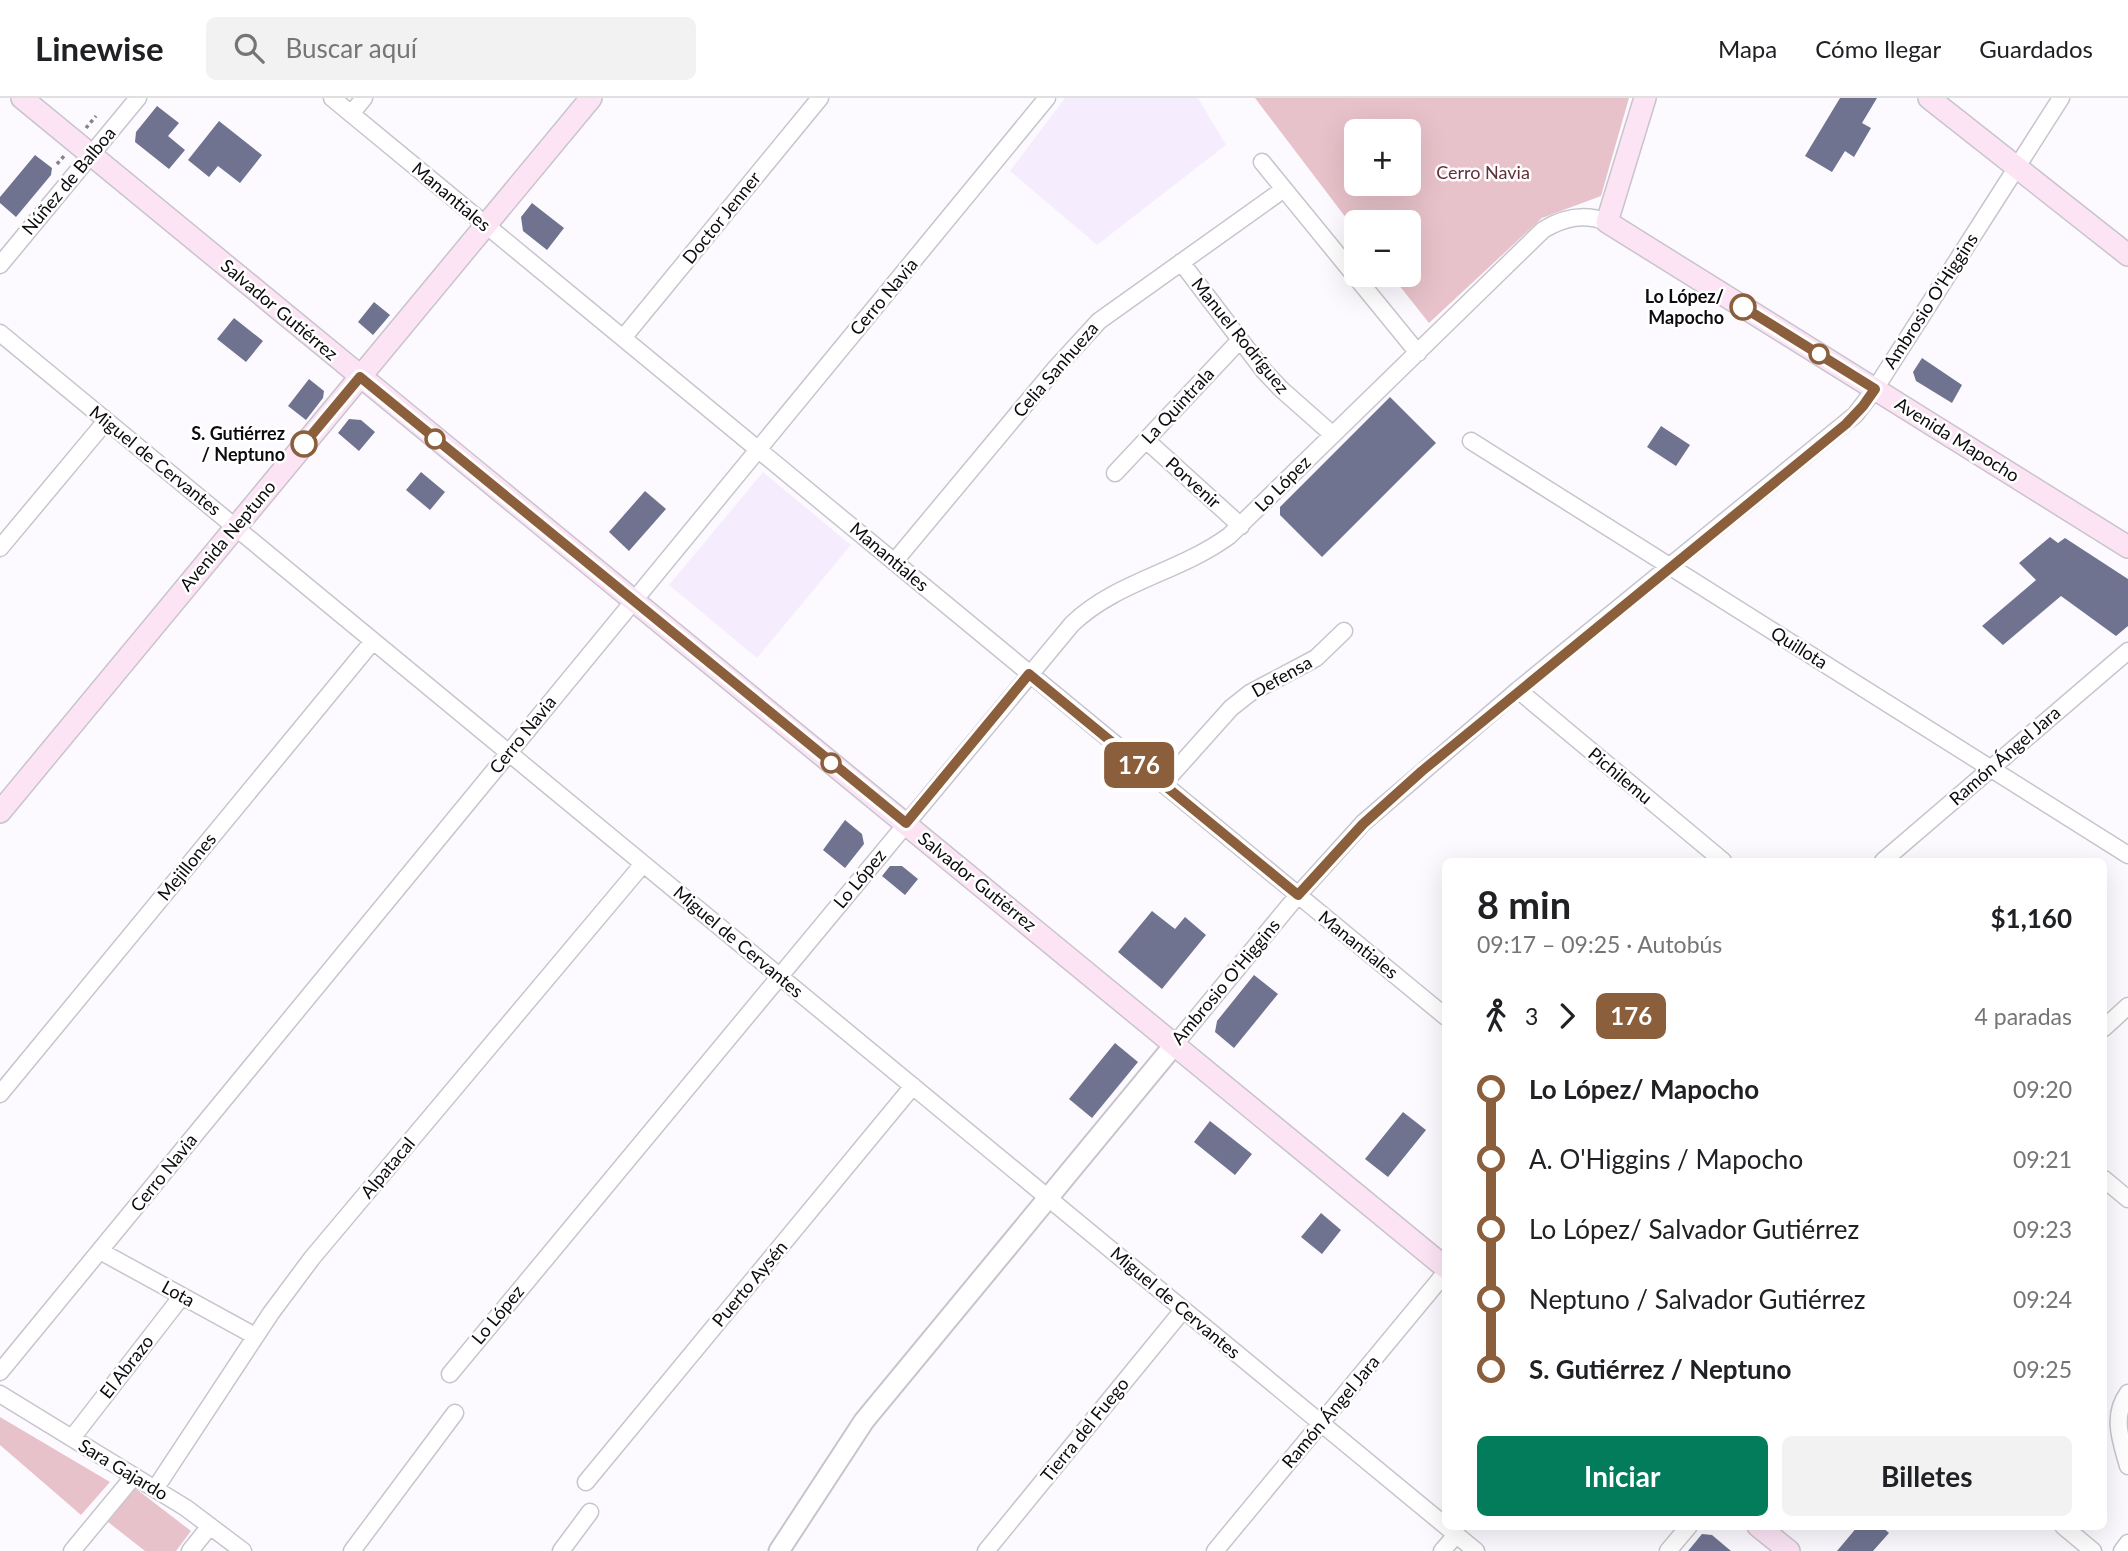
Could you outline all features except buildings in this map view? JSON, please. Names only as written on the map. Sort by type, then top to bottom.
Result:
[{"type":"main road","name":"Salvador Gutiérrez","points":[[22,98],[1175,1044],[1442,1267]]},
{"type":"main road","name":"Avenida Neptuno","points":[[0,812],[591,98]]},
{"type":"main road","points":[[1607,222],[1645,98]]},
{"type":"main road","points":[[1929,98],[2128,255]]},
{"type":"main road","name":"Avenida Mapocho","points":[[1607,222],[2128,547]]},
{"type":"main road","points":[[1763,1530],[1788,1551]]},
{"type":"street","name":"Núñez de Balboa","points":[[0,265],[138,98]]},
{"type":"street","name":"Manantiales","points":[[332,98],[1298,895],[1442,1007]]},
{"type":"street","points":[[351,114],[364,98]]},
{"type":"street","name":"Doctor Jenner","points":[[623,338],[820,98]]},
{"type":"street","name":"Cerro Navia","points":[[0,1372],[1047,98]]},
{"type":"street","name":"Ambrosio O'Higgins","points":[[779,1551],[864,1422],[1298,895],[1363,824],[1518,690],[1846,424],[1863,406],[2061,98]]},
{"type":"street","points":[[1262,162],[1418,353]]},
{"type":"street","name":"Celia Sanhueza","points":[[894,562],[1054,370],[1099,321],[1283,189]]},
{"type":"street","name":"Lo López","points":[[450,1374],[1072,624],[1102,599],[1201,555],[1241,526],[1543,230],[1554,223],[1576,216],[1607,222]]},
{"type":"street","name":"Manuel Rodríguez","points":[[1181,262],[1281,389],[1334,435]]},
{"type":"street","name":"Miguel de Cervantes","points":[[0,333],[1442,1523]]},
{"type":"street","name":"La Quintrala","points":[[1115,473],[1240,340]]},
{"type":"street","points":[[0,548],[106,421]]},
{"type":"street","name":"Porvenir","points":[[1146,440],[1241,526]]},
{"type":"street","name":"Quillota","points":[[1471,441],[2128,855]]},
{"type":"street","name":"Defensa","points":[[1163,784],[1231,708],[1250,693],[1316,658],[1344,631]]},
{"type":"street","name":"Mejillones","points":[[0,1094],[373,641]]},
{"type":"street","name":"Ramón Ángel Jara","points":[[1887,858],[2128,651]]},
{"type":"street","name":"Pichilemu","points":[[1518,690],[1719,858]]},
{"type":"street","name":"Alpatacal","points":[[155,1489],[256,1336],[312,1258],[643,864]]},
{"type":"street","points":[[2107,1025],[2128,1006]]},
{"type":"street","name":"Puerto Aysén","points":[[586,1482],[913,1086]]},
{"type":"street","points":[[2107,1182],[2128,1199]]},
{"type":"street","name":"Lota","points":[[100,1251],[256,1336]]},
{"type":"street","name":"Ramón Ángel Jara","points":[[1215,1551],[1442,1275]]},
{"type":"street","name":"El Abrazo","points":[[72,1438],[182,1296]]},
{"type":"street","name":"Tierra del Fuego","points":[[986,1551],[1183,1310]]},
{"type":"street","points":[[2128,1393],[2120,1406],[2118,1416],[2119,1435],[2128,1466]]},
{"type":"street","name":"Sara Gajardo","points":[[0,1394],[155,1489],[243,1551]]},
{"type":"street","points":[[352,1551],[455,1413]]},
{"type":"street","points":[[72,1551],[134,1476]]},
{"type":"street","points":[[561,1551],[590,1512]]},
{"type":"street","points":[[190,1551],[210,1526]]},
{"type":"street","name":"Miguel de Cervantes","points":[[1450,1530],[1476,1551]]},
{"type":"street","points":[[1668,1551],[1686,1530]]},
{"type":"street","points":[[2068,1530],[2093,1551]]},
{"type":"street","points":[[1442,1551],[1456,1535]]},
{"type":"street","points":[[2122,1551],[2128,1543]]},
{"type":"shaded area","points":[[1065,98],[1198,98],[1226,145],[1097,245],[1010,171]]},
{"type":"shaded area","points":[[763,472],[851,545],[757,658],[669,585]]},
{"type":"green space","name":"Cerro Navia","points":[[1255,98],[1629,98],[1601,196],[1542,218],[1429,323],[1400,287],[1421,287],[1421,210],[1344,210],[1344,215]]},
{"type":"green space","points":[[0,1417],[110,1482],[81,1515],[0,1445]]},
{"type":"green space","points":[[135,1488],[191,1531],[176,1551],[145,1551],[108,1522]]},
{"type":"bus line","name":"176","points":[[304,444],[360,377],[906,823],[1029,674],[1298,895],[1341,846],[1407,783],[1846,424],[1863,406],[1875,389],[1743,307]]},
{"type":"place","name":"Lo López/ Mapocho","points":[[1743,307]]},
{"type":"place","name":"S. Gutiérrez / Neptuno","points":[[304,444]]}]
